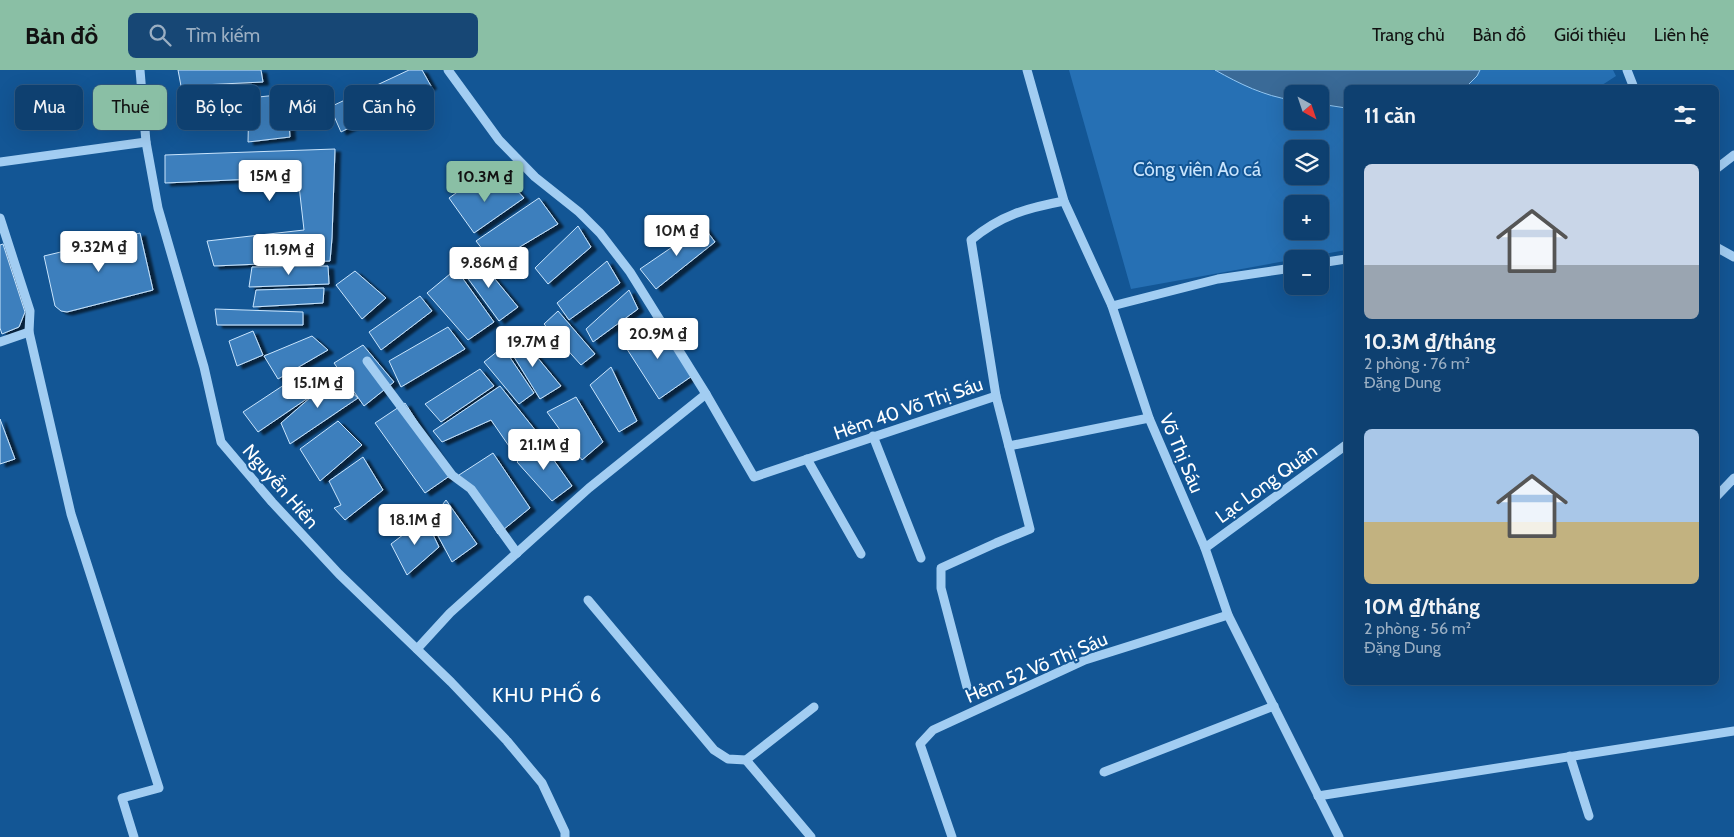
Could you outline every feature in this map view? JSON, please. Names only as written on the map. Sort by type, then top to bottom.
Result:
[{"type":"street","name":"Nguyễn Hiền","points":[[140,70],[146,142],[158,208],[204,367],[221,442],[272,502],[339,574],[452,682],[488,721],[542,784],[565,832],[565,837]]},
{"type":"street","points":[[417,649],[450,613],[589,488],[706,394],[630,272],[600,233],[579,212],[535,177],[499,140],[448,70]]},
{"type":"street","name":"Võ Thị Sáu","points":[[1027,70],[1064,201],[1112,306],[1149,418],[1205,548],[1228,614],[1339,837]]},
{"type":"street","points":[[1627,70],[1631,85]]},
{"type":"street","points":[[0,162],[146,142]]},
{"type":"street","points":[[1719,167],[1734,155]]},
{"type":"street","name":"Hẻm 40 Võ Thị Sáu","points":[[706,394],[754,477],[996,396],[971,240],[987,227],[1006,217],[1031,207],[1064,201]]},
{"type":"street","points":[[0,218],[30,311],[28,332],[71,514],[159,788],[122,798],[134,837]]},
{"type":"street","points":[[1719,249],[1734,257]]},
{"type":"street","points":[[1329,262],[1344,260]]},
{"type":"street","points":[[1112,306],[1218,279],[1284,269]]},
{"type":"street","points":[[0,342],[28,332]]},
{"type":"street","points":[[367,361],[452,475],[471,488],[517,553]]},
{"type":"street","points":[[967,687],[941,588],[941,568],[1030,530],[996,396]]},
{"type":"street","points":[[1009,446],[1149,418]]},
{"type":"street","points":[[873,436],[921,558]]},
{"type":"street","name":"Lạc Long Quân","points":[[1205,548],[1344,446]]},
{"type":"street","points":[[806,459],[861,554]]},
{"type":"street","points":[[1719,494],[1734,478]]},
{"type":"street","points":[[588,600],[714,750],[728,759],[746,760],[814,708]]},
{"type":"street","name":"Hẻm 52 Võ Thị Sáu","points":[[952,837],[920,744],[933,730],[1085,660],[1228,614]]},
{"type":"street","points":[[1104,772],[1274,706]]},
{"type":"street","points":[[1318,796],[1734,731]]},
{"type":"street","points":[[1570,756],[1589,816]]},
{"type":"street","points":[[746,760],[811,837]]},
{"type":"green space","name":"Công viên Ao cá","points":[[1069,70],[1215,70],[1261,93],[1284,98],[1284,130],[1329,130],[1329,105],[1344,108],[1344,250],[1329,253],[1329,250],[1284,250],[1284,261],[1131,289]]},
{"type":"green space","points":[[1480,70],[1613,70],[1616,76],[1602,85],[1469,85]]},
{"type":"shaded area","points":[[1215,70],[1480,70],[1468,85],[1344,85],[1344,108],[1329,105],[1329,85],[1284,85],[1284,98],[1243,85]]},
{"type":"building","points":[[178,70],[261,70],[263,82],[202,85],[181,85]]},
{"type":"building","points":[[409,70],[422,70],[430,85],[377,85]]},
{"type":"building","points":[[270,96],[270,130],[290,130],[290,137],[248,142],[248,130],[260,130],[260,97]]},
{"type":"building","points":[[344,100],[345,130],[341,132],[334,116],[334,105]]},
{"type":"building","points":[[335,149],[330,261],[214,266],[207,241],[304,230],[298,177],[165,183],[165,155]]},
{"type":"building","points":[[505,177],[524,198],[474,233],[449,198],[470,183],[487,192]]},
{"type":"building","points":[[539,198],[558,224],[493,263],[476,241]]},
{"type":"building","points":[[578,226],[591,247],[548,284],[535,268]]},
{"type":"building","points":[[703,226],[715,242],[656,289],[640,269]]},
{"type":"building","points":[[140,233],[153,290],[67,312],[61,311],[55,306],[44,256]]},
{"type":"building","points":[[3,244],[25,312],[19,327],[2,334],[0,328],[0,245]]},
{"type":"building","points":[[476,256],[518,307],[499,321],[461,269]]},
{"type":"building","points":[[607,261],[620,283],[569,320],[557,303]]},
{"type":"building","points":[[328,266],[329,284],[249,287],[252,267]]},
{"type":"building","points":[[456,269],[494,322],[468,340],[427,293]]},
{"type":"building","points":[[355,271],[386,298],[362,319],[336,285]]},
{"type":"building","points":[[324,288],[323,303],[253,307],[256,290]]},
{"type":"building","points":[[629,290],[638,309],[593,342],[586,329]]},
{"type":"building","points":[[420,296],[432,311],[381,350],[369,332]]},
{"type":"building","points":[[215,309],[303,312],[303,325],[217,325]]},
{"type":"building","points":[[558,311],[595,354],[581,365],[544,324]]},
{"type":"building","points":[[656,321],[692,376],[659,399],[625,346]]},
{"type":"building","points":[[448,327],[465,349],[401,387],[389,361]]},
{"type":"building","points":[[253,331],[263,355],[237,366],[229,341]]},
{"type":"building","points":[[518,334],[561,386],[540,399],[506,344]]},
{"type":"building","points":[[312,336],[328,350],[278,379],[264,356]]},
{"type":"building","points":[[363,345],[394,382],[364,406],[334,363]]},
{"type":"building","points":[[503,347],[534,393],[519,404],[484,362]]},
{"type":"building","points":[[611,367],[637,421],[619,432],[590,385]]},
{"type":"building","points":[[480,369],[494,386],[441,422],[425,404]]},
{"type":"building","points":[[296,377],[308,398],[258,432],[243,412]]},
{"type":"building","points":[[334,377],[358,398],[290,444],[281,423]]},
{"type":"building","points":[[500,386],[536,431],[511,449],[491,420],[442,442],[433,431]]},
{"type":"building","points":[[576,397],[603,442],[582,460],[547,412]]},
{"type":"building","points":[[405,403],[451,475],[425,493],[375,423]]},
{"type":"building","points":[[0,419],[15,459],[0,464]]},
{"type":"building","points":[[338,421],[362,445],[320,481],[300,449]]},
{"type":"building","points":[[539,439],[572,486],[552,501],[517,462]]},
{"type":"building","points":[[493,453],[530,508],[498,534],[459,475]]},
{"type":"building","points":[[363,457],[383,490],[345,520],[334,508],[341,505],[329,481]]},
{"type":"building","points":[[446,500],[477,544],[452,562],[430,521]]},
{"type":"building","points":[[425,518],[439,547],[407,575],[391,544]]},
{"type":"district","name":"KHU PHỐ 6","points":[[547,695]]}]
